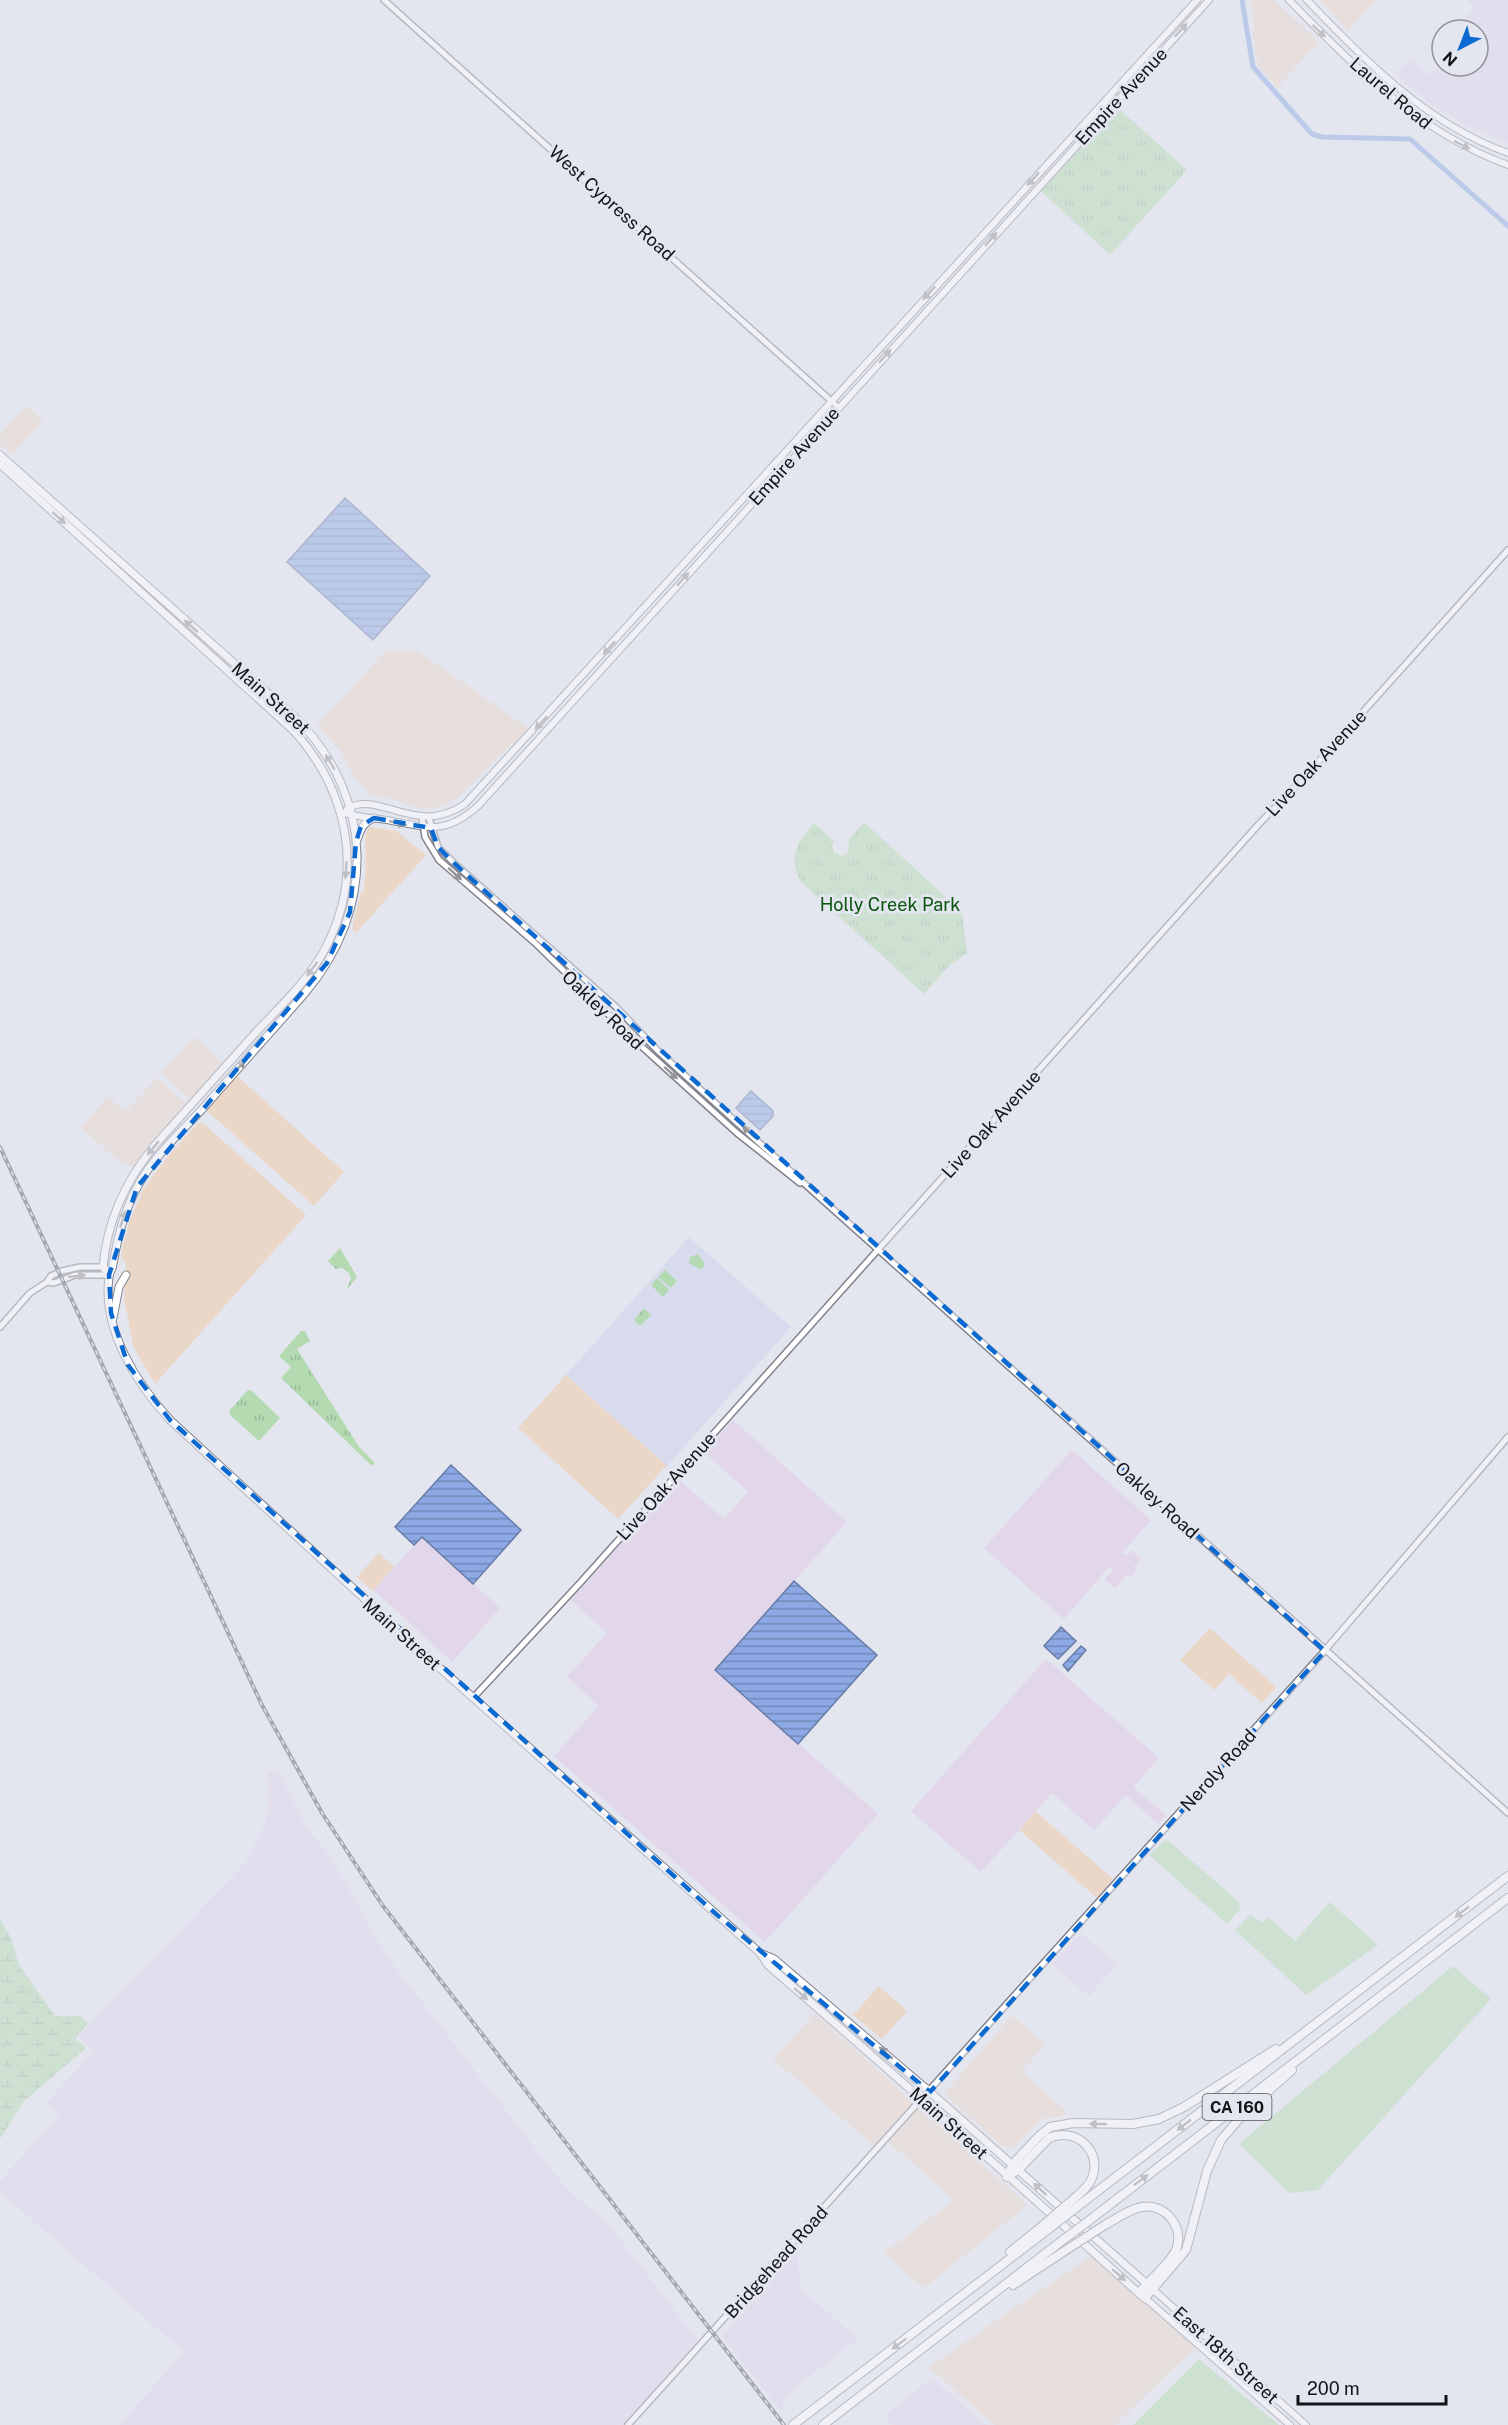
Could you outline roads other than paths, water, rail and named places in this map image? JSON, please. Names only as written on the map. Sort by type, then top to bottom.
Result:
[{"type":"highway","name":"CA 160","points":[[792,2425],[945,2308],[1079,2200],[1314,2025],[1508,1876]]},
{"type":"highway","name":"CA 160","points":[[826,2423],[1508,1899]]},
{"type":"highway","points":[[1142,2296],[1186,2250],[1210,2163],[1226,2133],[1276,2084],[1358,2019],[1378,1998]]},
{"type":"highway","points":[[1007,2177],[1039,2136],[1058,2125],[1133,2124],[1167,2116],[1314,2025]]},
{"type":"highway","points":[[1015,2167],[1049,2138],[1063,2134],[1077,2138],[1091,2152],[1094,2165],[1089,2184],[1079,2200]]},
{"type":"highway","points":[[934,2341],[946,2336],[1008,2288],[1066,2250],[1105,2225],[1140,2207],[1155,2207],[1167,2213],[1172,2219],[1178,2239],[1175,2252],[1150,2287]]},
{"type":"main road","name":"Empire Avenue","points":[[425,818],[450,813],[465,804],[1197,0]]},
{"type":"main road","name":"Empire Avenue","points":[[341,812],[352,816],[431,828],[458,821],[472,811],[1209,0]]},
{"type":"main road","name":"Laurel Road","points":[[1289,0],[1397,102],[1438,132],[1468,149],[1508,165]]},
{"type":"main road","name":"Laurel Road","points":[[1306,0],[1359,52],[1422,108],[1469,136],[1508,153]]},
{"type":"main road","points":[[1351,60],[1359,52]]},
{"type":"main road","name":"Main Street","points":[[0,455],[298,720],[329,759],[351,806],[356,842],[356,885],[343,934],[327,963],[305,993],[148,1168],[124,1214],[113,1267],[109,1275],[113,1321],[128,1365],[141,1386],[170,1420],[473,1698],[760,1953],[768,1965],[1142,2296]]},
{"type":"main road","name":"Main Street","points":[[0,465],[293,730],[310,748],[323,768],[341,812],[347,848],[345,891],[324,950],[292,993],[135,1171],[125,1188],[110,1229],[103,1267]]},
{"type":"main road","points":[[562,712],[579,688],[578,682]]},
{"type":"main road","points":[[341,812],[351,806],[372,805],[425,818]]},
{"type":"main road","points":[[356,842],[362,826],[366,821],[374,818]]},
{"type":"main road","points":[[103,1267],[109,1275]]},
{"type":"main road","points":[[113,1321],[120,1287],[126,1275]]},
{"type":"main road","name":"Main Street","points":[[760,1953],[774,1959],[930,2092],[1150,2287]]},
{"type":"main road","name":"East 18th Street","points":[[1150,2287],[1306,2425]]},
{"type":"main road","name":"East 18th Street","points":[[1142,2296],[1290,2425]]},
{"type":"street","name":"West Cypress Road","points":[[384,0],[838,407]]},
{"type":"street","name":"Live Oak Avenue","points":[[473,1698],[580,1584],[1259,824],[1302,780],[1508,549]]},
{"type":"street","name":"Oakley Road","points":[[425,818],[423,828],[432,851],[444,864],[534,942],[640,1045],[737,1133],[807,1186]]},
{"type":"street","name":"Oakley Road","points":[[425,818],[438,847],[450,860],[616,1007],[658,1051],[878,1250],[1508,1813]]},
{"type":"street","points":[[0,1327],[30,1293],[47,1282],[51,1276],[69,1269],[113,1267]]},
{"type":"street","points":[[47,1282],[54,1283],[75,1275],[109,1275]]},
{"type":"street","name":"Neroly Road","points":[[923,2100],[1325,1651],[1508,1437]]},
{"type":"street","name":"Bridgehead Road","points":[[628,2425],[923,2100]]},
{"type":"water","points":[[345,498],[430,576],[373,640],[287,562]]},
{"type":"water","points":[[751,1091],[773,1111],[773,1116],[760,1130],[736,1108]]},
{"type":"water","points":[[451,1465],[521,1530],[473,1584],[422,1537],[414,1545],[395,1527]]},
{"type":"water","points":[[794,1581],[877,1655],[798,1744],[715,1670]]},
{"type":"water","points":[[1061,1627],[1076,1641],[1058,1659],[1044,1646]]},
{"type":"water","points":[[1081,1646],[1086,1650],[1068,1671],[1063,1665]]},
{"type":"waterway","points":[[1242,0],[1253,67],[1312,134],[1322,137],[1410,139],[1508,226]]},
{"type":"railway","points":[[0,1147],[262,1705],[322,1813],[383,1906],[784,2425]]},
{"type":"park label","name":"Holly Creek Park","points":[[890,904]]}]
